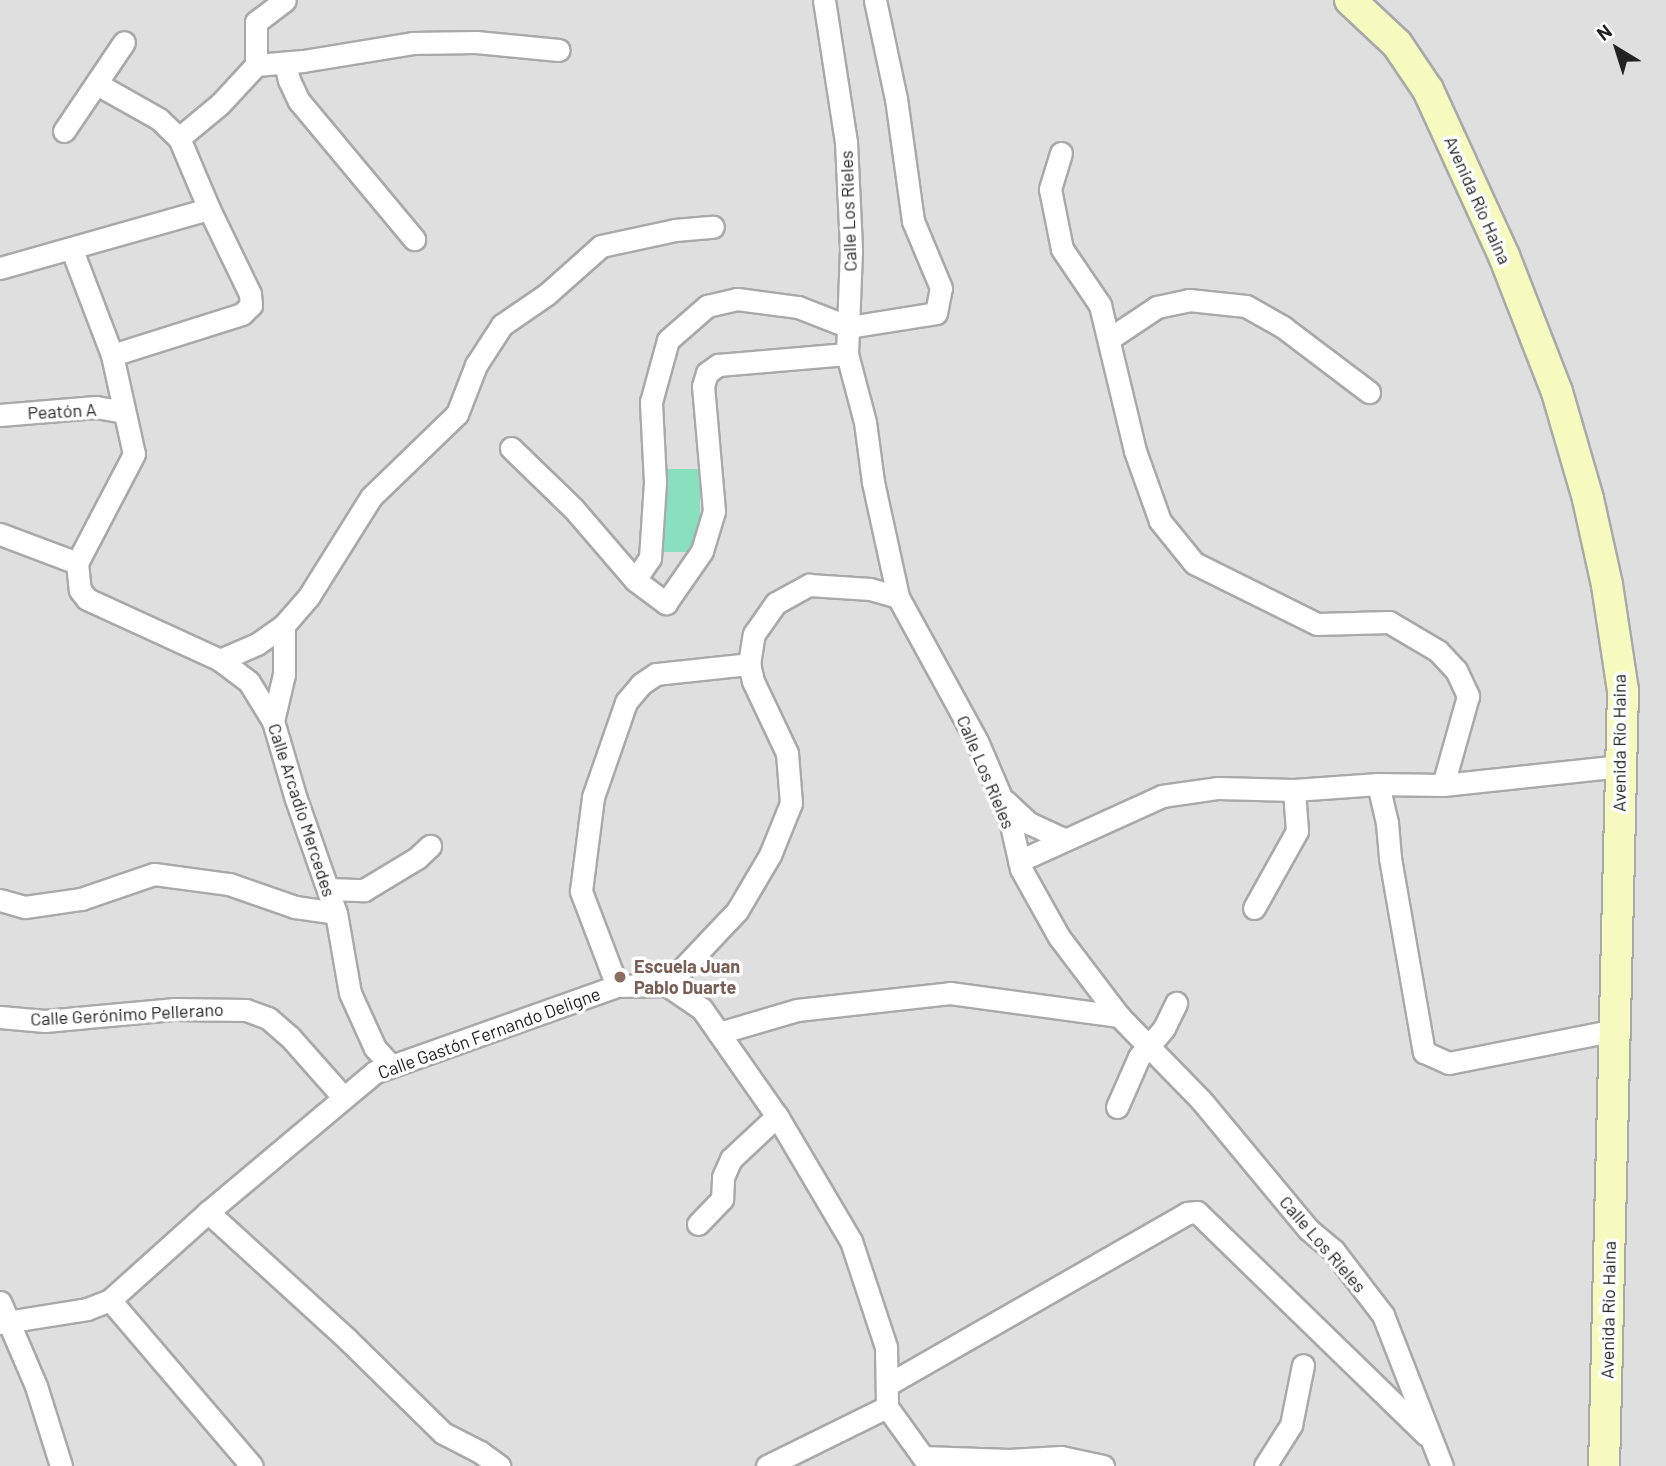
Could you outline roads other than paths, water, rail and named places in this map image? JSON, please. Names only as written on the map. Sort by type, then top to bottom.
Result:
[{"type":"street","points":[[256,65],[256,22],[285,0]]},
{"type":"street","name":"Calle Los Rieles","points":[[824,0],[846,142],[851,250],[848,354],[865,422],[873,482],[898,597],[977,741],[1009,816],[1019,861],[1059,937],[1119,1016],[1201,1100],[1308,1228],[1334,1251],[1383,1315],[1434,1459]]},
{"type":"street","points":[[635,580],[650,558],[655,482],[650,402],[668,340],[707,306],[737,299],[798,307],[849,327],[936,313],[941,288],[913,221],[895,99],[875,0]]},
{"type":"street","name":"Avenida Río Haina","points":[[1350,0],[1396,44],[1428,90],[1504,256],[1557,393],[1588,499],[1607,585],[1623,691],[1604,1466]]},
{"type":"street","points":[[64,131],[124,42]]},
{"type":"street","points":[[179,138],[219,104],[256,65],[413,43],[476,42],[559,50]]},
{"type":"street","points":[[285,63],[289,80],[299,101],[414,239]]},
{"type":"street","points":[[97,84],[159,119],[179,138],[209,209],[250,294],[251,305],[242,314],[112,355]]},
{"type":"street","points":[[1061,153],[1050,188],[1062,249],[1100,305],[1135,451],[1160,520],[1194,563],[1317,624],[1389,622],[1438,651],[1456,670],[1468,696],[1443,785]]},
{"type":"street","points":[[0,268],[72,250],[209,209]]},
{"type":"street","points":[[220,660],[257,644],[284,625],[309,596],[371,497],[457,414],[476,365],[502,325],[547,293],[601,246],[675,230],[713,227]]},
{"type":"street","points":[[0,534],[77,563],[134,454],[112,355],[72,250]]},
{"type":"street","points":[[1109,339],[1157,307],[1189,300],[1247,306],[1283,327],[1369,392]]},
{"type":"street","points":[[511,448],[573,508],[635,580],[666,603],[702,551],[714,511],[703,386],[708,373],[718,365],[848,354]]},
{"type":"street","name":"Peatón A","points":[[1,413],[96,407],[123,412]]},
{"type":"street","name":"Calle Arcadio Mercedes","points":[[77,563],[80,590],[87,598],[220,660],[248,682],[273,720],[296,799],[336,913],[350,993],[375,1048],[391,1066]]},
{"type":"street","points":[[898,597],[870,589],[809,585],[776,603],[754,634],[750,664],[753,681],[787,753],[791,803],[770,855],[737,911],[667,985],[702,1009],[777,1116],[851,1241],[886,1347],[887,1396],[923,1457],[1009,1463],[1061,1457],[1103,1466]]},
{"type":"street","points":[[273,720],[284,674],[284,625]]},
{"type":"street","points":[[617,986],[581,891],[593,797],[626,702],[641,684],[656,674],[750,664]]},
{"type":"street","points":[[1019,861],[1162,796],[1218,788],[1294,790],[1378,784],[1443,785],[1621,766]]},
{"type":"street","points":[[1378,784],[1388,823],[1390,858],[1424,1052],[1449,1063],[1615,1030]]},
{"type":"street","points":[[1254,908],[1297,831],[1294,790]]},
{"type":"street","points":[[1001,797],[1030,823],[1063,839]]},
{"type":"street","points":[[328,888],[363,890],[418,858],[430,846]]},
{"type":"street","points":[[0,900],[25,906],[81,899],[154,874],[229,884],[295,907],[336,913]]},
{"type":"street","name":"Calle Gastón Fernando Deligne","points":[[2,1315],[87,1309],[110,1300],[208,1212],[375,1072],[617,986],[667,985]]},
{"type":"street","points":[[719,1033],[797,1010],[950,993],[1119,1016]]},
{"type":"street","points":[[1116,1107],[1139,1057],[1164,1028],[1176,1003]]},
{"type":"street","name":"Calle Gerónimo Pellerano","points":[[0,1017],[45,1021],[175,1009],[246,1010],[268,1018],[290,1037],[344,1098]]},
{"type":"street","points":[[698,1224],[722,1199],[723,1177],[731,1159],[777,1116]]},
{"type":"street","points":[[208,1212],[347,1339],[443,1433],[480,1452],[499,1466]]},
{"type":"street","points":[[767,1466],[1187,1213],[1197,1212],[1434,1459]]},
{"type":"street","points":[[110,1300],[252,1466]]},
{"type":"street","points":[[2,1315],[36,1386],[61,1466]]},
{"type":"street","points":[[1265,1466],[1291,1425],[1303,1365]]},
{"type":"place","name":"Escuela Juan Pablo Duarte","points":[[620,977]]}]
